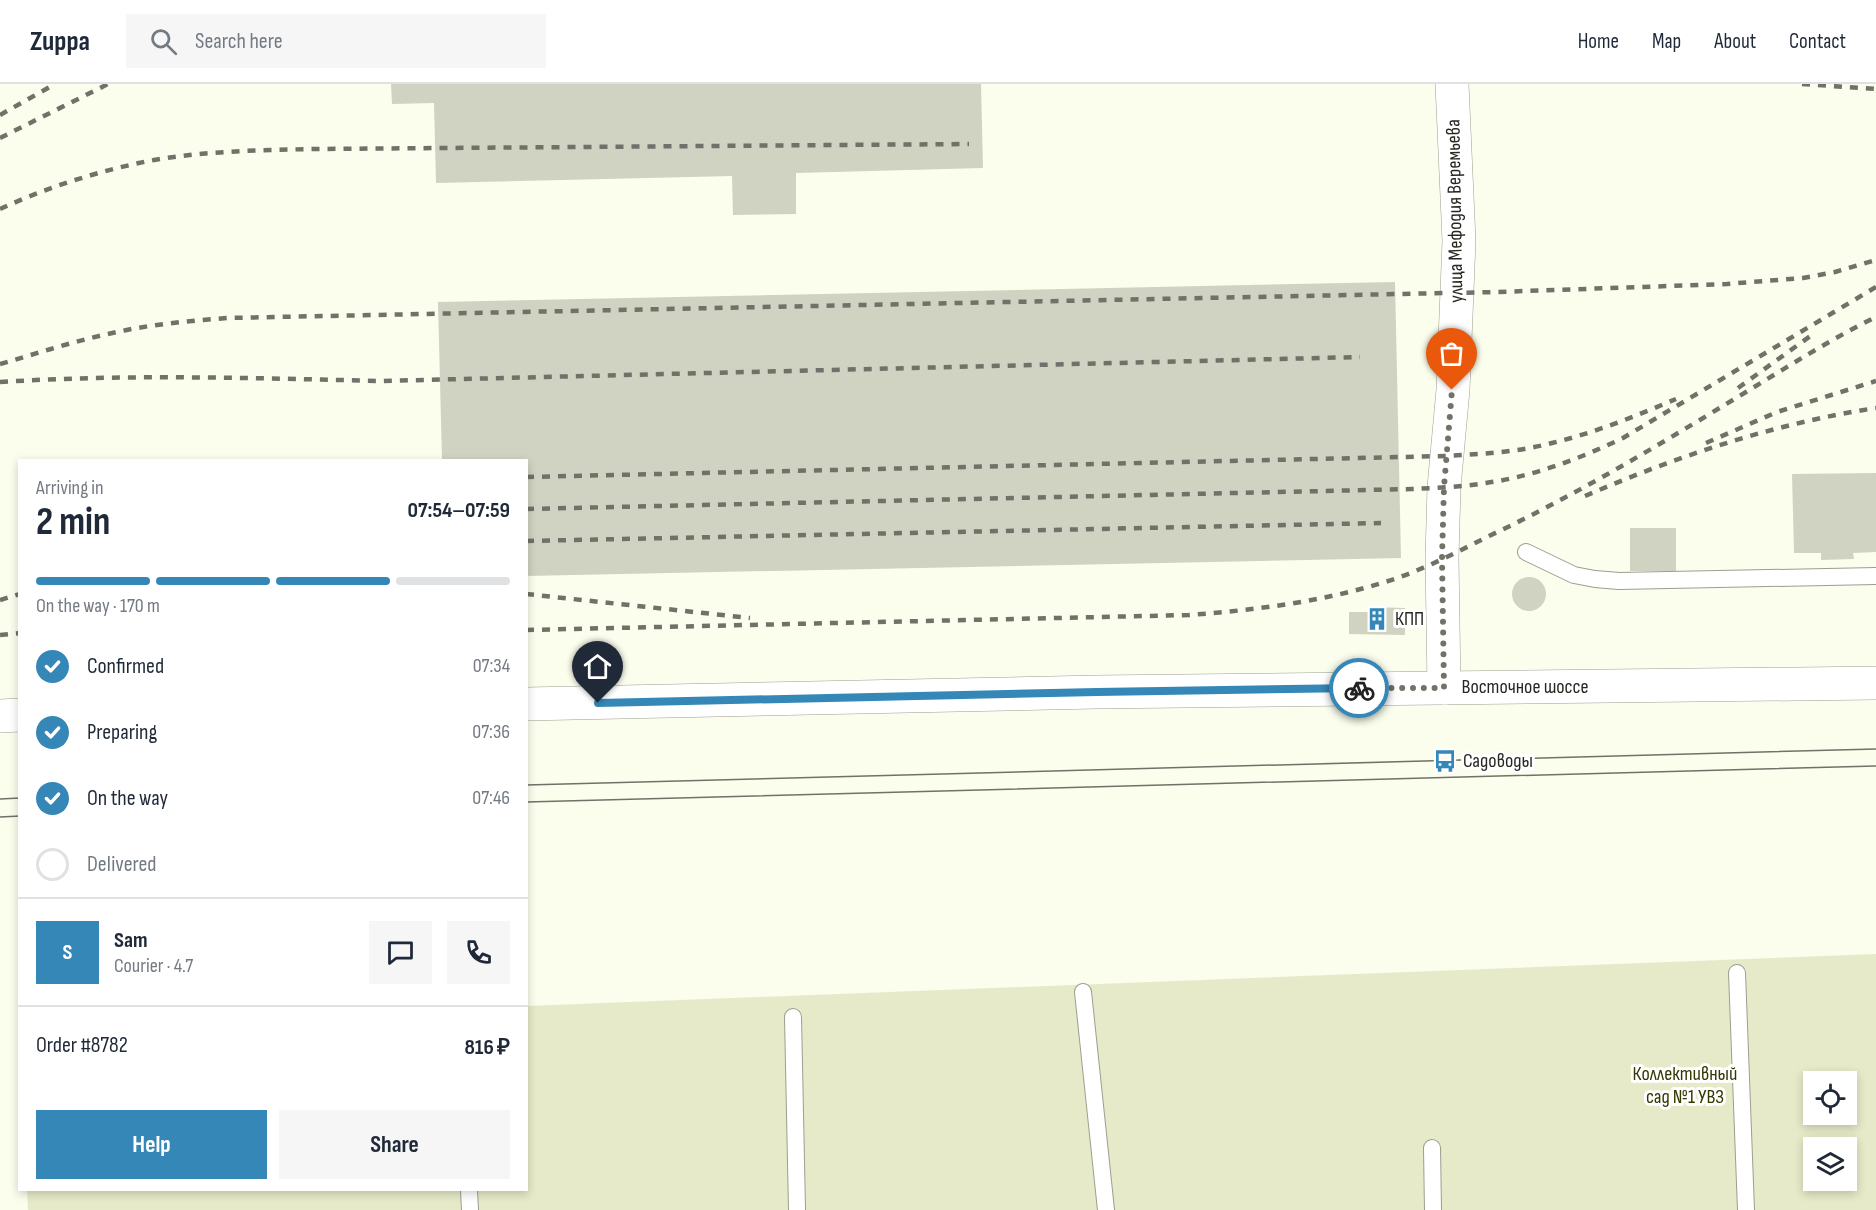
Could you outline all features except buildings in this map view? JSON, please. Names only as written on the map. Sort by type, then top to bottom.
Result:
[{"type":"main road","name":"улица Мефодия Веремьева","points":[[1444,688],[1444,487],[1460,241],[1452,84]]},
{"type":"main road","name":"Восточное шоссе","points":[[528,704],[1097,692],[1876,683]]},
{"type":"main road","points":[[0,716],[18,715]]},
{"type":"lane","points":[[1526,552],[1574,575],[1619,581],[1876,576]]},
{"type":"lane","points":[[1737,973],[1746,1210]]},
{"type":"lane","points":[[1083,992],[1106,1210]]},
{"type":"lane","points":[[793,1017],[797,1210]]},
{"type":"lane","points":[[1432,1148],[1433,1210]]},
{"type":"lane","points":[[469,1191],[470,1210]]},
{"type":"green space","name":"Коллективный сад №1 УВЗ","points":[[1876,954],[1876,1210],[28,1210],[27,1191],[528,1191],[528,1006]]},
{"type":"tram line","points":[[528,785],[1876,749]]},
{"type":"tram line","points":[[528,802],[1876,766]]},
{"type":"tram line","points":[[0,799],[18,798]]},
{"type":"tram line","points":[[0,817],[18,816]]},
{"type":"railway","points":[[0,115],[55,84]]},
{"type":"railway","points":[[0,138],[108,84]]},
{"type":"railway","points":[[1802,84],[1876,89]]},
{"type":"railway","points":[[0,209],[56,186],[114,169],[154,160],[214,153],[315,149],[969,144]]},
{"type":"railway","points":[[0,364],[131,329],[227,318],[1497,292],[1727,284],[1803,278],[1835,272],[1876,260]]},
{"type":"railway","points":[[528,509],[1412,489],[1486,483],[1556,466],[1623,438],[1876,287]]},
{"type":"railway","points":[[528,630],[1189,615],[1263,608],[1337,595],[1412,573],[1555,503],[1683,430],[1810,353],[1876,317]]},
{"type":"railway","points":[[1738,388],[1816,332]]},
{"type":"railway","points":[[0,382],[143,377],[381,381],[1360,357]]},
{"type":"railway","points":[[1706,443],[1777,412],[1876,381]]},
{"type":"railway","points":[[528,477],[1446,456],[1526,449],[1568,439],[1615,424],[1676,399]]},
{"type":"railway","points":[[1585,496],[1656,467],[1728,443],[1801,422],[1876,408]]},
{"type":"railway","points":[[528,541],[1381,523]]},
{"type":"railway","points":[[528,594],[750,618]]},
{"type":"railway","points":[[0,600],[18,595]]},
{"type":"railway","points":[[0,635],[18,633]]},
{"type":"way so far","points":[[1359,688],[1444,688],[1442,558],[1444,487],[1452,390]]},
{"type":"place","name":"КПП","points":[[1377,619]]},
{"type":"place","name":"Садоводы","points":[[1445,761]]},
{"type":"route","points":[[598,703],[1359,688]]}]
